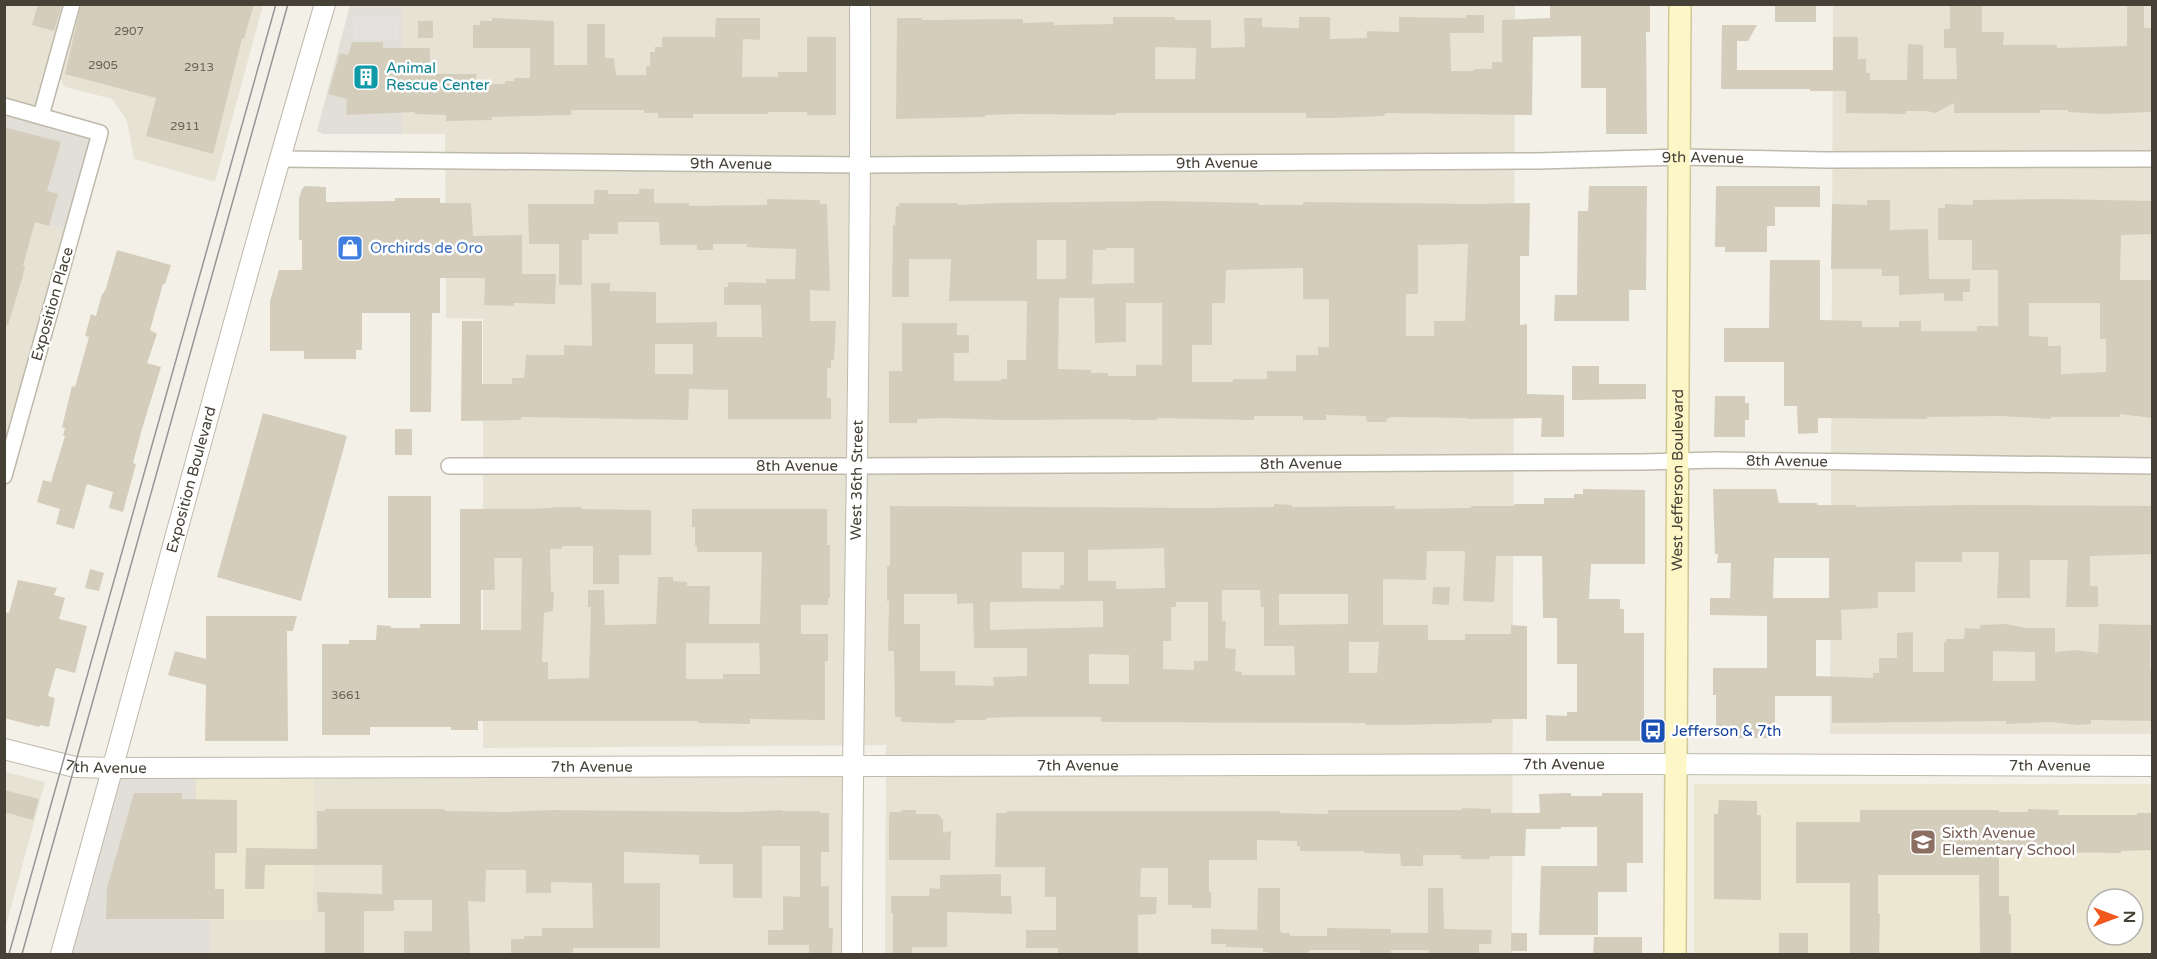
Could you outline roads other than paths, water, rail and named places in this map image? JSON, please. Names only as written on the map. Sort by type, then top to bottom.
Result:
[{"type":"main road","name":"West Jefferson Boulevard","points":[[1676,954],[1680,4]]},
{"type":"street","points":[[4,106],[41,116],[72,4]]},
{"type":"street","name":"Exposition Boulevard","points":[[61,954],[114,768],[279,159],[325,4]]},
{"type":"street","name":"West 36th Street","points":[[852,954],[852,767],[861,165],[860,4]]},
{"type":"street","name":"Exposition Place","points":[[4,476],[100,133],[41,116]]},
{"type":"street","name":"9th Avenue","points":[[279,159],[861,165],[1526,161],[1681,157],[1825,160],[2152,159]]},
{"type":"street","name":"8th Avenue","points":[[449,466],[1678,461],[2152,466]]},
{"type":"street","name":"7th Avenue","points":[[4,749],[75,767],[114,768],[2152,766]]},
{"type":"tram line","points":[[9,954],[276,4]]},
{"type":"tram line","points":[[22,954],[288,4]]},
{"type":"place","name":"Animal Rescue Center","points":[[366,77]]},
{"type":"place","name":"Orchirds de Oro","points":[[350,248]]},
{"type":"place","name":"Jefferson & 7th","points":[[1653,731]]},
{"type":"place","name":"Sixth Avenue Elementary School","points":[[1923,842]]}]
